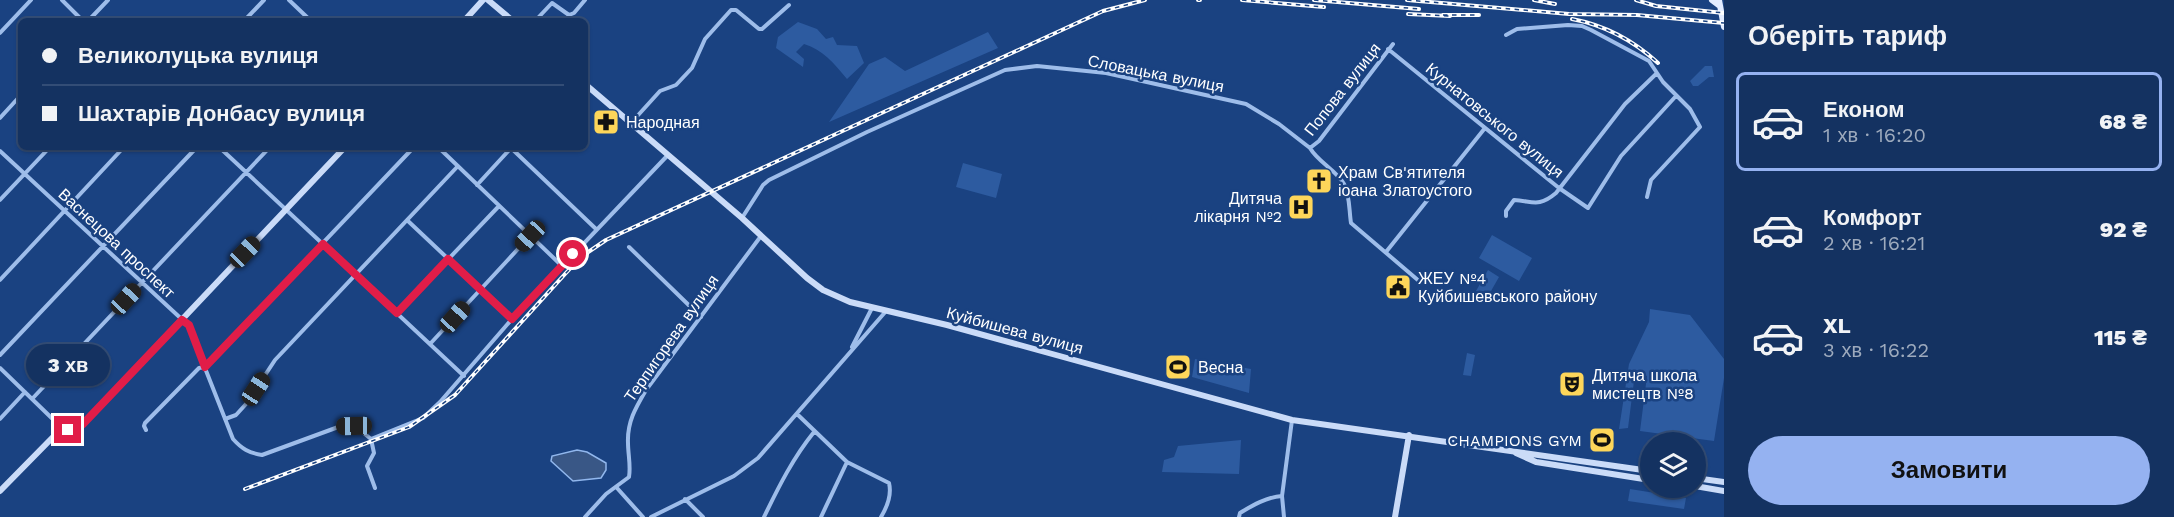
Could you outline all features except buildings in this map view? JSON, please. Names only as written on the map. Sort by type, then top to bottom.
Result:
[{"type":"main road","points":[[467,18],[483,0]]},
{"type":"main road","points":[[488,0],[509,18]]},
{"type":"main road","points":[[1712,0],[1719,3],[1724,27]]},
{"type":"main road","name":"Куйбишева вулиця","points":[[588,87],[823,290],[850,302],[887,310],[1292,420],[1640,469]]},
{"type":"main road","points":[[0,491],[50,439],[64,430],[76,429],[83,424],[342,150]]},
{"type":"main road","points":[[1395,517],[1409,435]]},
{"type":"main road","name":"Куйбишева вулиця","points":[[1510,450],[1536,462],[1640,478]]},
{"type":"main road","points":[[1536,462],[1533,458],[1538,454]]},
{"type":"main road","points":[[1706,480],[1724,482]]},
{"type":"main road","points":[[1706,488],[1724,491]]},
{"type":"street","points":[[0,33],[31,0]]},
{"type":"street","points":[[62,0],[80,18]]},
{"type":"street","points":[[91,18],[108,0]]},
{"type":"street","points":[[247,18],[264,0]]},
{"type":"street","points":[[289,0],[308,18]]},
{"type":"street","points":[[538,18],[552,3],[569,15],[574,13],[585,0]]},
{"type":"street","points":[[630,124],[660,91],[676,85],[692,68],[705,39],[730,10],[735,10],[762,29],[789,5]]},
{"type":"street","points":[[1506,35],[1517,29],[1574,25],[1591,30],[1646,58],[1656,74],[1690,109],[1700,127],[1651,180],[1647,197]]},
{"type":"street","name":"Попова вулиця","points":[[1310,148],[1319,141],[1393,44]]},
{"type":"street","name":"Курнатовського вулиця","points":[[1388,50],[1559,188],[1588,208],[1621,156],[1676,96]]},
{"type":"street","name":"Словацька вулиця","points":[[742,218],[763,185],[769,180],[1005,70],[1037,66],[1106,73],[1246,104],[1279,124],[1310,148],[1313,154],[1343,183],[1351,223],[1419,281]]},
{"type":"street","points":[[1506,216],[1506,211],[1514,200],[1531,204],[1545,201],[1559,188],[1625,104],[1656,74]]},
{"type":"street","points":[[0,118],[18,98]]},
{"type":"street","points":[[1386,252],[1485,128]]},
{"type":"street","points":[[0,200],[47,150]]},
{"type":"street","points":[[0,280],[121,150]]},
{"type":"street","points":[[0,355],[194,150]]},
{"type":"street","points":[[222,150],[464,376]]},
{"type":"street","points":[[32,399],[267,150]]},
{"type":"street","points":[[146,430],[145,423],[198,368],[205,367],[411,150]]},
{"type":"street","points":[[441,150],[562,266]]},
{"type":"street","points":[[477,185],[508,150]]},
{"type":"street","points":[[514,150],[596,229]]},
{"type":"street","name":"Васнецова проспект","points":[[0,151],[189,325],[233,439],[241,448],[250,454],[262,455],[341,426],[354,426],[371,439]]},
{"type":"street","points":[[375,488],[367,466],[374,453],[371,439],[423,418],[464,376],[512,319],[667,156]]},
{"type":"street","points":[[225,419],[236,415],[275,360],[458,166]]},
{"type":"street","points":[[397,313],[499,206]]},
{"type":"street","points":[[408,221],[512,319]]},
{"type":"street","points":[[430,344],[530,236]]},
{"type":"street","name":"Терпигорева вулиця","points":[[585,517],[606,494],[617,488],[630,474],[628,441],[630,420],[646,390],[761,236]]},
{"type":"street","points":[[629,247],[700,317]]},
{"type":"street","points":[[849,353],[872,307]]},
{"type":"street","points":[[651,517],[734,476],[758,458],[887,310]]},
{"type":"street","points":[[0,368],[64,430]]},
{"type":"street","points":[[0,419],[25,392]]},
{"type":"street","points":[[797,414],[847,462],[887,481],[890,488],[887,506],[881,517]]},
{"type":"street","points":[[1284,517],[1282,496],[1292,420]]},
{"type":"street","points":[[765,517],[798,452],[814,432]]},
{"type":"street","points":[[821,517],[847,462]]},
{"type":"street","points":[[617,488],[643,517]]},
{"type":"street","points":[[1239,517],[1240,513],[1268,498],[1282,496]]},
{"type":"street","points":[[685,499],[703,517]]},
{"type":"shaded area","points":[[798,22],[817,29],[826,39],[833,37],[837,45],[857,46],[864,63],[847,79],[823,53],[804,44],[796,52],[804,59],[803,67],[776,48],[778,37]]},
{"type":"shaded area","points":[[988,32],[998,48],[829,122],[869,64],[885,57],[905,71]]},
{"type":"shaded area","points":[[1705,66],[1712,66],[1714,77],[1709,77],[1698,86],[1693,86],[1690,81]]},
{"type":"shaded area","points":[[963,163],[1002,174],[996,198],[956,187]]},
{"type":"shaded area","points":[[1492,235],[1532,258],[1519,281],[1479,258]]},
{"type":"shaded area","points":[[1488,270],[1499,277],[1487,298],[1476,291]]},
{"type":"shaded area","points":[[1650,309],[1690,315],[1724,359],[1724,378],[1714,441],[1706,440],[1706,432],[1640,431],[1647,376],[1628,373],[1634,381],[1628,428],[1619,429],[1629,364],[1649,322]]},
{"type":"shaded area","points":[[1467,353],[1475,355],[1471,376],[1463,375]]},
{"type":"shaded area","name":"Весна","points":[[1173,357],[1185,359],[1183,373],[1171,371]]},
{"type":"shaded area","points":[[1195,359],[1251,369],[1249,393],[1192,377]]},
{"type":"shaded area","points":[[1241,440],[1239,474],[1162,472],[1164,460],[1174,457],[1178,446]]},
{"type":"shaded area","points":[[577,450],[587,452],[606,463],[606,470],[601,478],[573,481],[551,461],[552,456]]},
{"type":"shaded area","points":[[1630,489],[1640,491],[1640,498],[1686,498],[1684,509],[1628,501]]},
{"type":"railway","points":[[245,489],[409,427],[455,395],[581,257],[606,240],[1103,11],[1145,0]]},
{"type":"railway","points":[[1242,0],[1324,7]]},
{"type":"railway","points":[[1314,0],[1419,9]]},
{"type":"railway","points":[[1407,0],[1569,14],[1637,15],[1724,23]]},
{"type":"railway","points":[[1534,0],[1555,4]]},
{"type":"railway","points":[[1636,0],[1656,6],[1724,13]]},
{"type":"railway","points":[[1408,14],[1450,16]]},
{"type":"railway","points":[[1443,15],[1479,15]]},
{"type":"railway","points":[[1572,19],[1596,25],[1618,35],[1658,63]]},
{"type":"place","name":"Народная","points":[[606,122]]},
{"type":"place","name":"Храм Св'ятителя іоана Златоустого","points":[[1319,181]]},
{"type":"place","name":"Дитяча лікарня №2","points":[[1301,207]]},
{"type":"place","name":"ЖЕУ №4 Куйбишевського району","points":[[1398,287]]},
{"type":"place","name":"Весна","points":[[1178,367]]},
{"type":"place","name":"Дитяча школа мистецтв №8","points":[[1572,384]]},
{"type":"place","name":"CHAMPIONS GYM","points":[[1602,440]]},
{"type":"route","points":[[68,430],[76,429],[83,424],[182,320],[189,325],[205,367],[323,244],[397,313],[448,259],[512,319],[573,254]]}]
